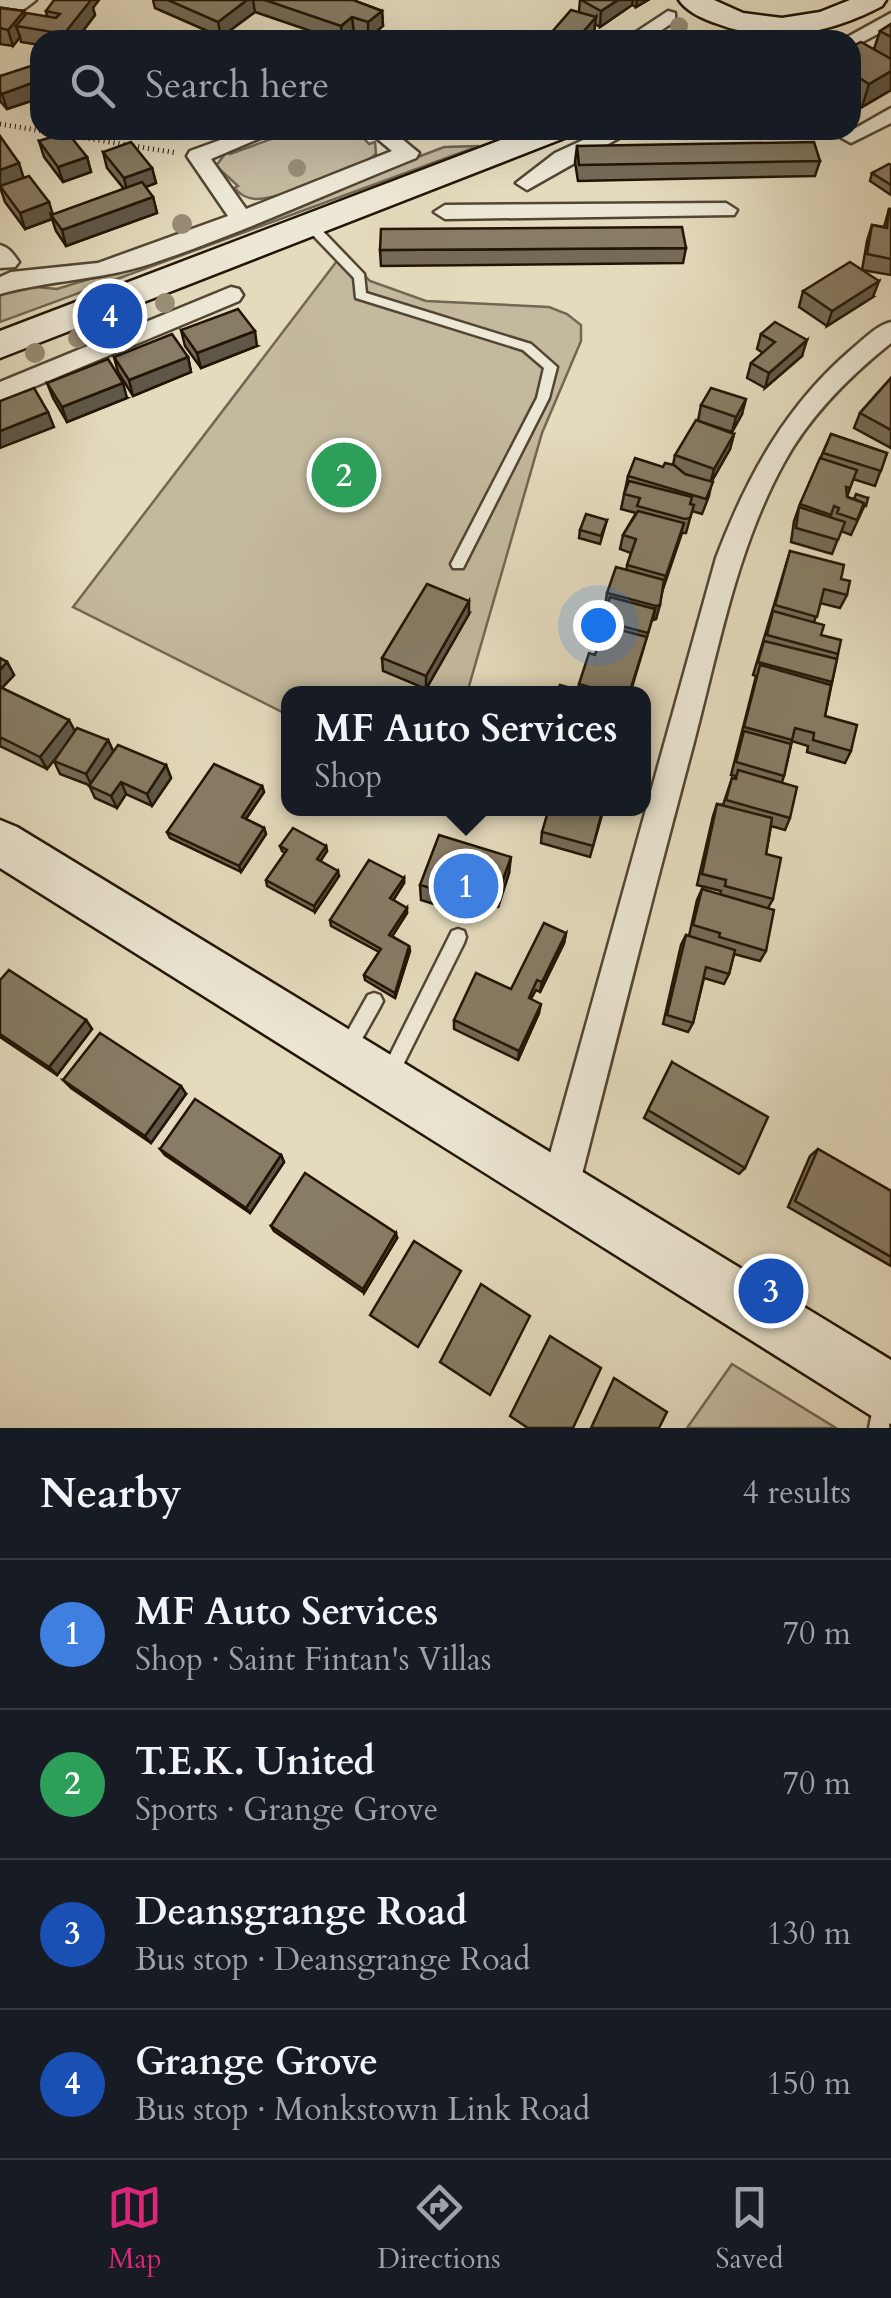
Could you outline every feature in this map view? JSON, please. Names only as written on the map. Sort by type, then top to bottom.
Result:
[{"type":"main road","points":[[785,30],[826,20],[872,0]]},
{"type":"main road","points":[[680,8],[722,29]]},
{"type":"main road","points":[[0,345],[531,140]]},
{"type":"main road","points":[[0,842],[558,1190],[885,1404]]},
{"type":"street","points":[[1,0],[23,4],[26,0]]},
{"type":"street","points":[[648,30],[680,8]]},
{"type":"street","points":[[861,45],[891,19]]},
{"type":"street","points":[[861,131],[891,114]]},
{"type":"street","points":[[241,140],[198,156],[241,218]]},
{"type":"street","points":[[0,286],[19,278],[99,271],[144,258],[408,153],[391,140]]},
{"type":"street","points":[[527,182],[563,158],[601,140]]},
{"type":"street","points":[[495,154],[527,182],[550,211]]},
{"type":"street","points":[[445,212],[726,210]]},
{"type":"street","points":[[0,392],[230,294]]},
{"type":"street","points":[[558,1190],[714,612],[748,512],[774,458],[806,407],[847,364],[891,330]]},
{"type":"lane","points":[[310,224],[360,276],[360,295],[528,347],[551,367],[543,398],[458,564]]},
{"type":"lane","points":[[364,1070],[458,937]]},
{"type":"lane","points":[[364,1070],[374,1002]]},
{"type":"path","points":[[0,124],[30,129]]},
{"type":"path","points":[[99,140],[198,156]]},
{"type":"shaded area","points":[[268,140],[365,140],[369,144],[375,142],[376,154],[354,168],[318,182],[255,199],[239,193],[234,188],[238,186],[216,166],[227,151],[230,154]]},
{"type":"shaded area","points":[[479,146],[0,322],[0,293],[26,286],[57,289],[138,264],[444,147]]},
{"type":"shaded area","points":[[343,253],[370,281],[426,301],[549,307],[581,325],[581,341],[542,433],[469,686],[281,686],[281,711],[73,607]]},
{"type":"shaded area","points":[[732,1364],[836,1428],[687,1428]]},
{"type":"building","points":[[54,0],[91,0],[67,30],[16,26],[27,13],[56,18],[60,14],[46,11]]},
{"type":"building","points":[[168,0],[247,0],[218,22]]},
{"type":"building","points":[[265,0],[353,0],[382,11],[368,22],[352,17],[341,26]]},
{"type":"building","points":[[581,0],[618,0],[601,11]]},
{"type":"building","points":[[0,8],[24,11],[8,30],[0,28]]},
{"type":"building","points":[[571,10],[596,17],[585,30],[554,30]]},
{"type":"building","points":[[891,24],[891,37],[880,31]]},
{"type":"building","points":[[861,42],[891,59],[891,71],[869,84],[861,79]]},
{"type":"building","points":[[30,66],[30,84],[2,94],[0,76]]},
{"type":"building","points":[[0,136],[19,163],[0,170]]},
{"type":"building","points":[[73,140],[87,157],[58,167],[39,141]]},
{"type":"building","points":[[131,142],[152,168],[124,178],[103,152]]},
{"type":"building","points":[[814,142],[820,161],[579,165],[577,146]]},
{"type":"building","points":[[891,165],[891,185],[872,173]]},
{"type":"building","points":[[29,176],[49,202],[20,213],[0,186]]},
{"type":"building","points":[[142,182],[153,197],[62,230],[51,215]]},
{"type":"building","points":[[889,209],[891,259],[867,254],[872,225],[887,228]]},
{"type":"building","points":[[682,227],[686,248],[380,250],[381,229]]},
{"type":"building","points":[[850,262],[879,281],[832,311],[803,291]]},
{"type":"building","points":[[238,309],[255,331],[197,353],[181,330]]},
{"type":"building","points":[[775,322],[807,340],[769,373],[751,363],[775,342],[761,334]]},
{"type":"building","points":[[172,334],[188,357],[129,380],[114,357]]},
{"type":"building","points":[[108,359],[123,383],[62,407],[47,383]]},
{"type":"building","points":[[891,378],[891,430],[860,413]]},
{"type":"building","points":[[34,388],[48,412],[0,431],[0,401]]},
{"type":"building","points":[[711,388],[746,399],[736,417],[701,405]]},
{"type":"building","points":[[696,420],[734,434],[714,469],[675,455]]},
{"type":"building","points":[[831,434],[887,453],[881,471],[823,453]]},
{"type":"building","points":[[635,458],[663,467],[665,463],[674,465],[685,474],[713,482],[706,499],[628,476]]},
{"type":"building","points":[[820,458],[857,470],[850,488],[846,487],[847,497],[864,503],[857,520],[837,513],[839,508],[834,506],[831,515],[800,504]]},
{"type":"building","points":[[629,481],[692,497],[690,518],[637,506],[640,498],[624,494]]},
{"type":"building","points":[[856,494],[868,498],[866,506],[854,499]]},
{"type":"building","points":[[799,507],[845,522],[838,540],[796,528]]},
{"type":"building","points":[[638,511],[684,523],[666,576],[627,565],[636,539],[623,535]]},
{"type":"building","points":[[586,514],[607,520],[601,536],[580,530]]},
{"type":"building","points":[[790,551],[844,565],[841,579],[850,581],[847,595],[824,589],[817,617],[775,605]]},
{"type":"building","points":[[616,567],[664,580],[660,605],[607,593]]},
{"type":"building","points":[[427,584],[469,601],[426,676],[382,658]]},
{"type":"building","points":[[610,597],[655,609],[648,633],[602,621]]},
{"type":"building","points":[[773,611],[824,625],[821,635],[841,640],[838,654],[767,635]]},
{"type":"building","points":[[605,626],[647,637],[632,686],[579,684],[589,653],[595,655]]},
{"type":"building","points":[[764,641],[837,659],[832,682],[758,662]]},
{"type":"building","points":[[760,665],[831,685],[825,716],[857,725],[851,751],[813,740],[814,733],[795,728],[792,740],[744,727]]},
{"type":"building","points":[[0,687],[69,720],[40,757],[0,737]]},
{"type":"building","points":[[77,728],[108,740],[86,774],[54,761]]},
{"type":"building","points":[[744,731],[791,744],[784,776],[736,762]]},
{"type":"building","points":[[118,745],[166,765],[147,794],[121,782],[111,796],[89,786]]},
{"type":"building","points":[[214,764],[262,786],[242,817],[264,828],[239,866],[167,832]]},
{"type":"building","points":[[738,770],[797,787],[790,818],[726,800]]},
{"type":"building","points":[[717,804],[772,818],[766,854],[781,858],[773,899],[725,886],[726,880],[702,874]]},
{"type":"building","points":[[547,816],[601,816],[593,846],[542,832]]},
{"type":"building","points":[[293,828],[326,846],[317,859],[338,871],[314,906],[266,880],[287,850],[280,846]]},
{"type":"building","points":[[439,835],[511,857],[499,891],[460,879],[454,895],[420,885]]},
{"type":"building","points":[[369,860],[404,878],[390,898],[407,908],[389,935],[409,946],[395,993],[364,975],[381,949],[330,920]]},
{"type":"building","points":[[702,889],[774,910],[766,951],[693,925]]},
{"type":"building","points":[[544,923],[566,933],[542,982],[537,980],[529,998],[541,1004],[519,1051],[454,1020],[476,973],[511,989]]},
{"type":"building","points":[[686,935],[735,950],[729,974],[706,967],[693,1023],[667,1015]]},
{"type":"building","points":[[9,970],[86,1020],[49,1067],[0,1034],[0,980]]},
{"type":"building","points":[[100,1033],[181,1086],[145,1136],[63,1080]]},
{"type":"building","points":[[672,1062],[768,1117],[745,1168],[648,1110]]},
{"type":"building","points":[[195,1099],[281,1155],[246,1208],[160,1149]]},
{"type":"building","points":[[818,1149],[891,1191],[891,1257],[795,1201]]},
{"type":"building","points":[[305,1173],[396,1233],[363,1289],[271,1226]]},
{"type":"building","points":[[414,1241],[461,1271],[418,1347],[370,1315]]},
{"type":"building","points":[[481,1284],[530,1316],[490,1395],[440,1362]]},
{"type":"building","points":[[550,1336],[601,1368],[573,1428],[528,1428],[510,1416]]},
{"type":"building","points":[[614,1378],[667,1412],[659,1428],[591,1428]]},
{"type":"place","name":"Grange Grove","points":[[110,316]]},
{"type":"place","name":"T.E.K. United","points":[[344,475]]},
{"type":"place","name":"MF Auto Services","points":[[466,886]]},
{"type":"place","name":"Deansgrange Road","points":[[771,1291]]}]
